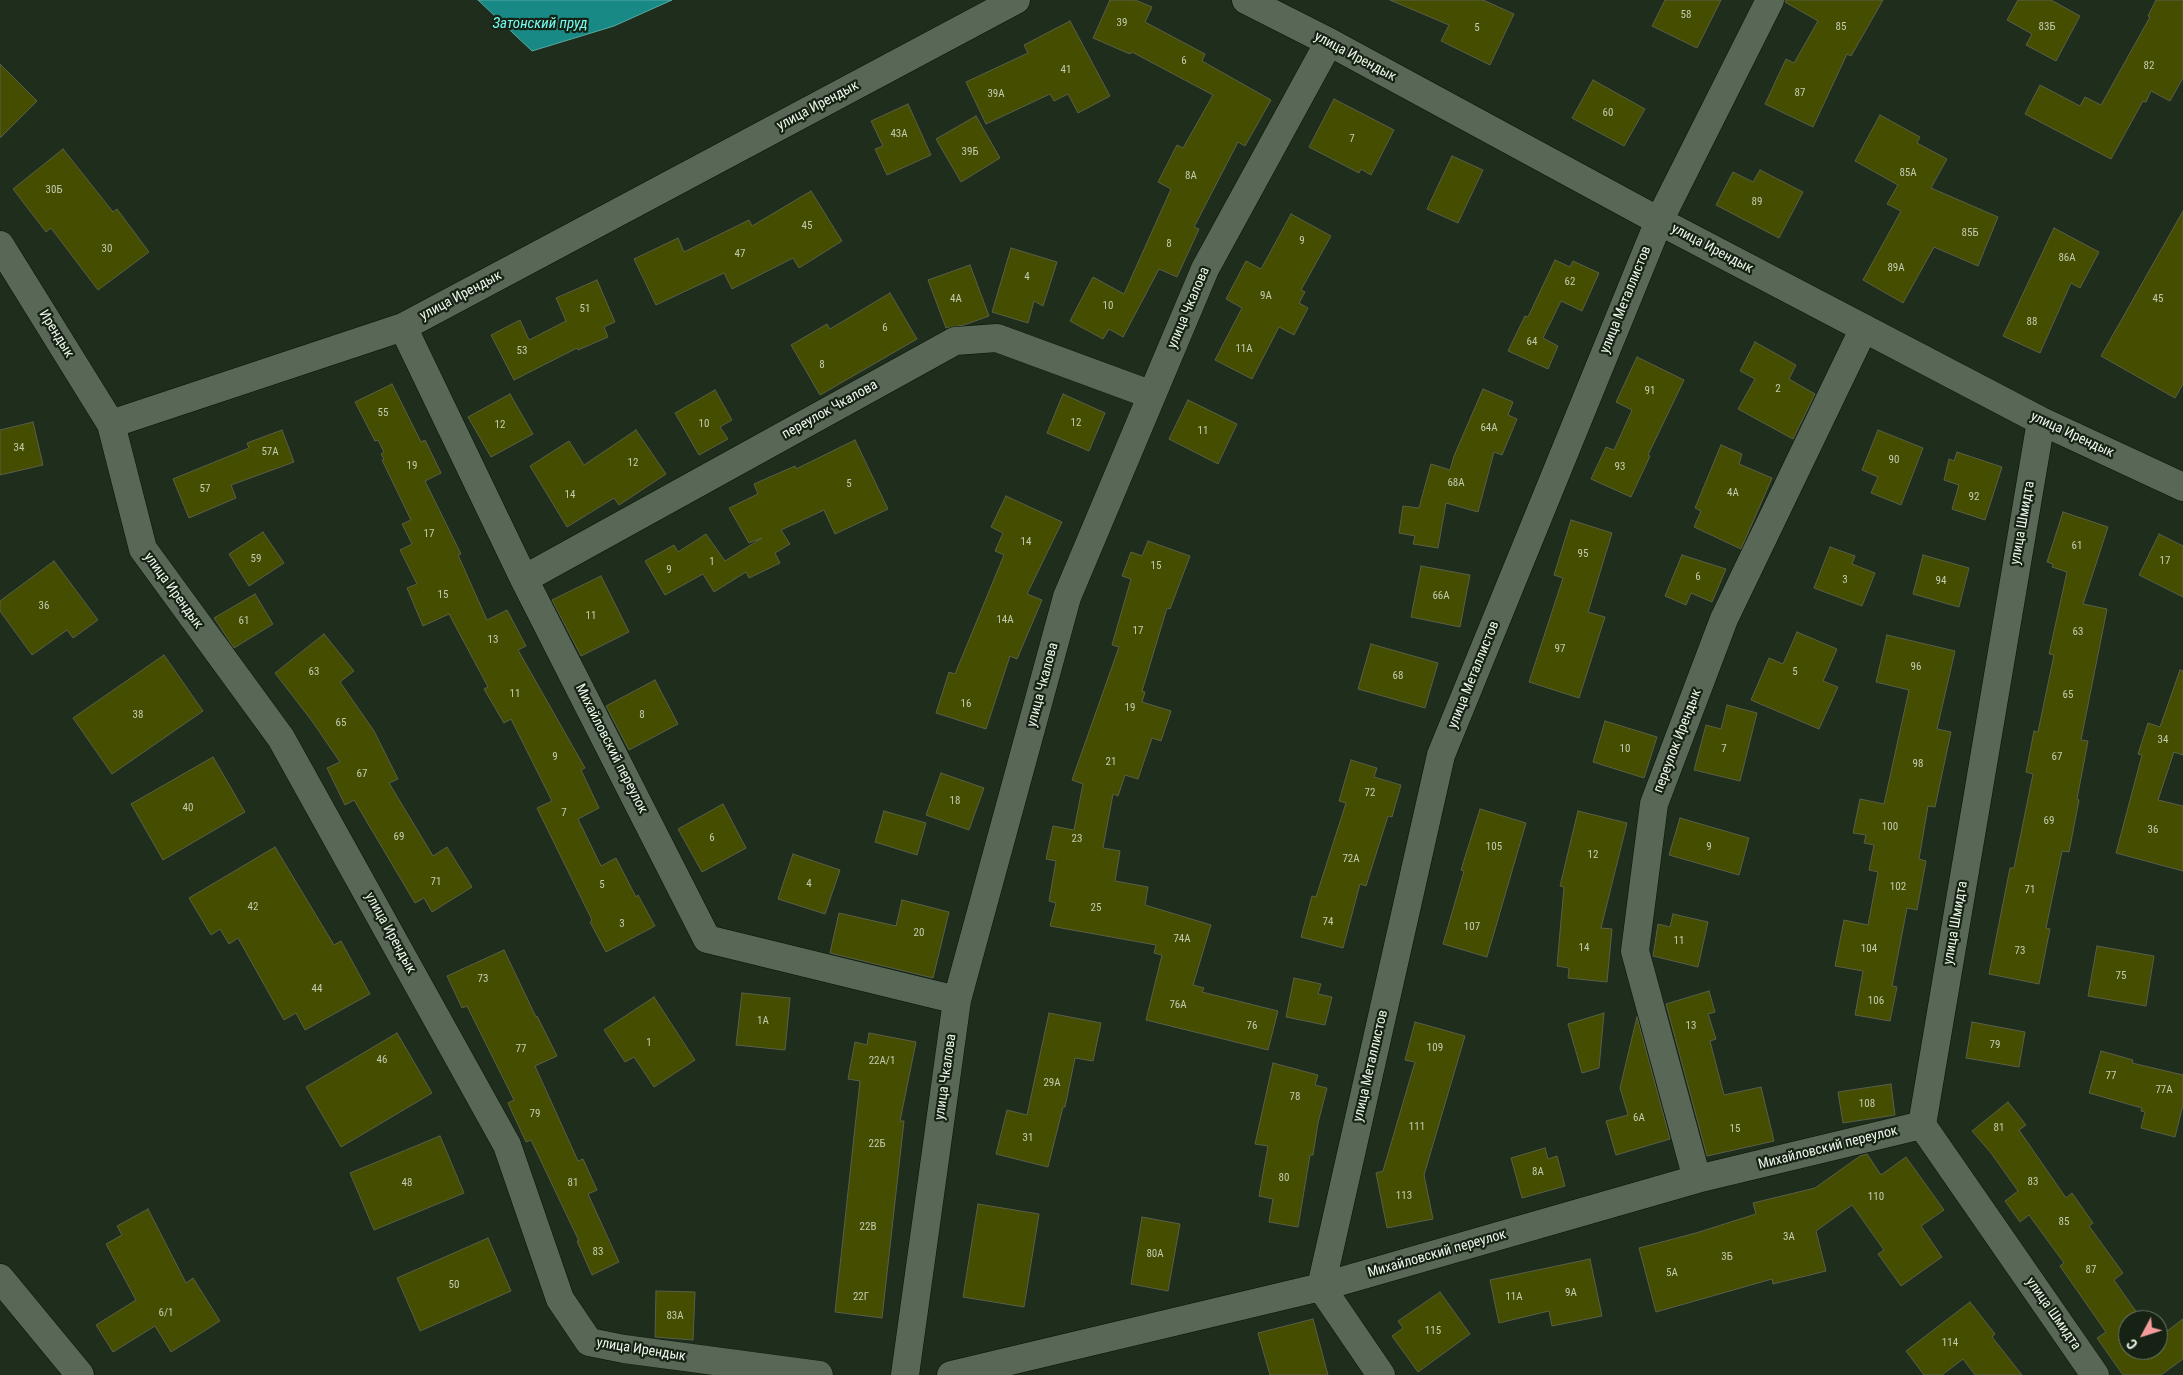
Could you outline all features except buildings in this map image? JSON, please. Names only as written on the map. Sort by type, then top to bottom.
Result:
[{"type":"street","name":"улица Ирендык","points":[[819,1375],[624,1349],[589,1342],[560,1299],[507,1145],[290,755],[280,738],[143,549],[111,424],[403,327],[1016,0]]},
{"type":"street","name":"улица Ирендык","points":[[1246,0],[1329,42],[1659,221],[2041,421],[2183,487]]},
{"type":"street","name":"улица Металлистов","points":[[1321,1287],[1441,755],[1659,221],[1770,0]]},
{"type":"street","name":"улица Чкалова","points":[[905,1375],[957,1000],[1067,596],[1206,269],[1329,42]]},
{"type":"street","name":"Ирендык","points":[[0,245],[111,424]]},
{"type":"street","name":"Михайловский переулок","points":[[403,327],[524,579],[707,939],[957,1000]]},
{"type":"street","name":"переулок Ирендык","points":[[1697,1179],[1635,951],[1654,804],[1724,619],[1864,328]]},
{"type":"street","name":"переулок Чкалова","points":[[524,579],[955,341],[997,338],[1152,395]]},
{"type":"street","name":"улица Шмидта","points":[[2041,421],[1922,1125],[2095,1375]]},
{"type":"street","name":"Михайловский переулок","points":[[950,1375],[1321,1287],[1697,1179],[1922,1125]]},
{"type":"street","points":[[0,1278],[80,1375]]},
{"type":"street","points":[[1321,1287],[1382,1375]]},
{"type":"water","name":"Затонский пруд","points":[[478,0],[672,0],[614,26],[532,51]]}]
